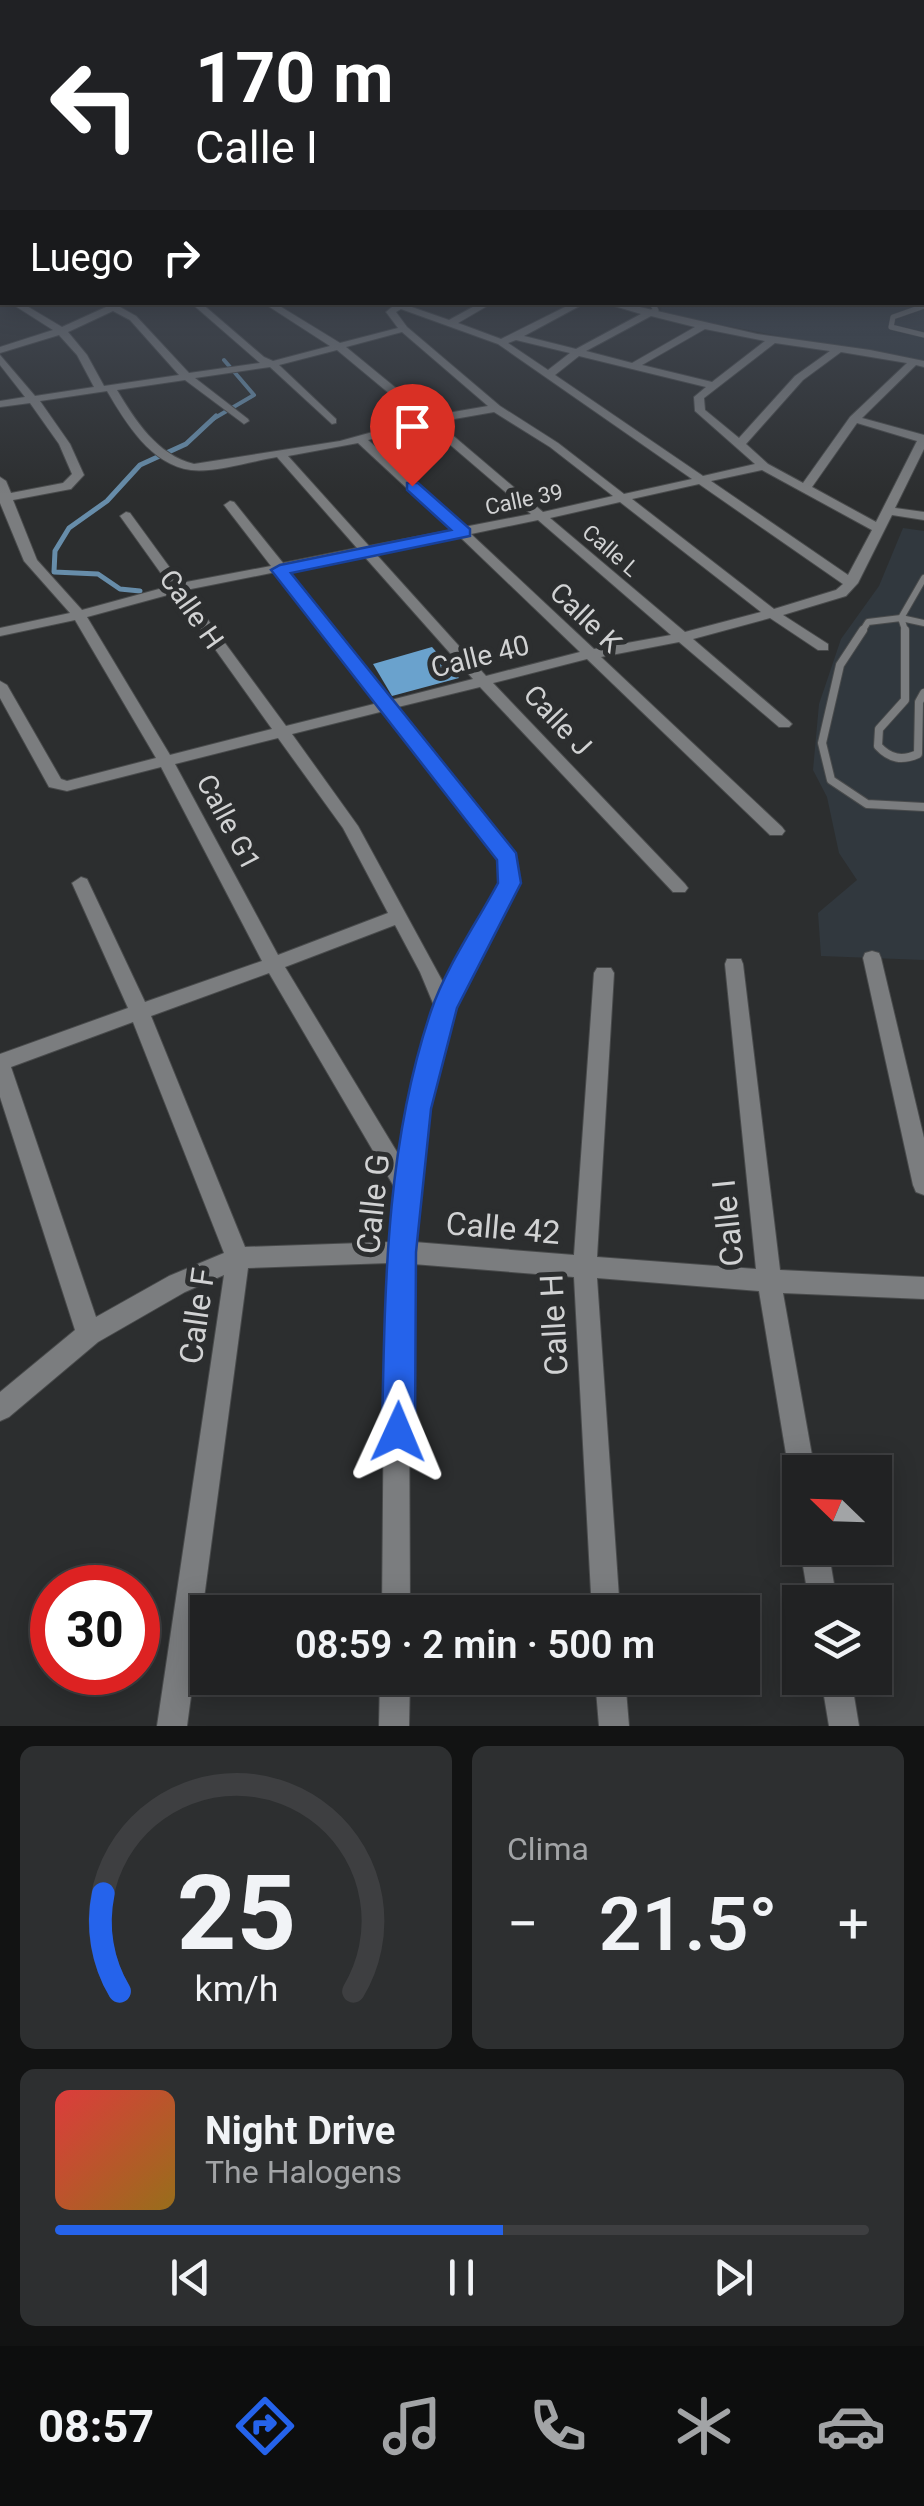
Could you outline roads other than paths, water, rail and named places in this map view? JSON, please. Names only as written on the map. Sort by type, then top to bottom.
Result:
[{"type":"street","points":[[0,350],[56,333]]},
{"type":"street","points":[[66,333],[105,388],[158,451],[182,466],[360,440],[428,420],[496,408]]},
{"type":"street","points":[[146,333],[186,376],[244,422]]},
{"type":"street","points":[[229,333],[260,359],[272,364],[332,421]]},
{"type":"street","name":"Calle L","points":[[316,333],[428,420],[784,724]]},
{"type":"street","points":[[0,404],[272,364],[391,333]]},
{"type":"street","points":[[408,333],[496,408],[554,445],[772,613],[824,647]]},
{"type":"street","points":[[478,333],[551,373],[851,584],[876,527],[924,439],[854,419]]},
{"type":"street","points":[[501,342],[525,333]]},
{"type":"street","points":[[551,373],[609,333]]},
{"type":"street","points":[[636,365],[692,333]]},
{"type":"street","points":[[740,333],[837,350],[860,349],[919,362]]},
{"type":"street","points":[[516,337],[711,385]]},
{"type":"street","points":[[774,340],[711,385],[699,398],[700,410],[764,466],[876,527]]},
{"type":"street","points":[[738,446],[799,378],[837,350]]},
{"type":"street","points":[[0,358],[71,450],[78,475],[67,486],[3,492]]},
{"type":"street","points":[[805,489],[854,419],[919,362]]},
{"type":"street","name":"Calle K","points":[[360,440],[464,532],[776,831]]},
{"type":"street","name":"Calle J","points":[[279,453],[484,681],[679,888]]},
{"type":"street","name":"Calle 39","points":[[0,632],[177,588],[369,552],[764,466]]},
{"type":"street","name":"Calle G1","points":[[3,492],[31,561],[79,615],[166,762],[275,967],[409,1192]]},
{"type":"street","points":[[230,506],[386,706]]},
{"type":"street","points":[[886,510],[924,516]]},
{"type":"street","name":"Calle H","points":[[126,516],[350,826],[430,972],[444,1008]]},
{"type":"street","name":"Calle 40","points":[[0,684],[60,786],[588,654],[682,637],[842,593],[851,584]]},
{"type":"street","name":"Calle G","points":[[386,706],[508,858],[510,883],[444,1008],[418,1109],[401,1252],[396,1595]]},
{"type":"street","name":"Calle F","points":[[81,883],[138,1009],[238,1258],[172,1726]]},
{"type":"street","points":[[90,1334],[0,1064],[138,1009],[275,967],[400,916]]},
{"type":"street","points":[[872,958],[924,1185]]},
{"type":"street","name":"Calle I","points":[[734,964],[770,1281],[799,1455]]},
{"type":"street","name":"Calle H","points":[[604,973],[585,1268],[605,1595]]},
{"type":"street","name":"Calle 42","points":[[0,1408],[90,1334],[176,1284],[238,1258],[401,1252],[770,1281],[924,1288]]},
{"type":"street","points":[[394,1726],[395,1695]]},
{"type":"street","points":[[611,1695],[614,1726]]},
{"type":"street","points":[[839,1695],[844,1726]]},
{"type":"lane","points":[[924,578],[901,618],[906,634],[905,700],[878,728],[878,746],[884,754],[897,759],[918,754],[919,702],[924,693]]},
{"type":"lane","points":[[924,623],[886,616],[868,622],[840,664],[822,743],[831,780],[868,804],[924,806]]},
{"type":"waterway","points":[[213,419],[254,395],[224,360]]},
{"type":"waterway","points":[[140,591],[120,589],[98,574],[54,572],[55,551],[69,528],[107,501],[140,465],[186,444],[216,416]]}]
